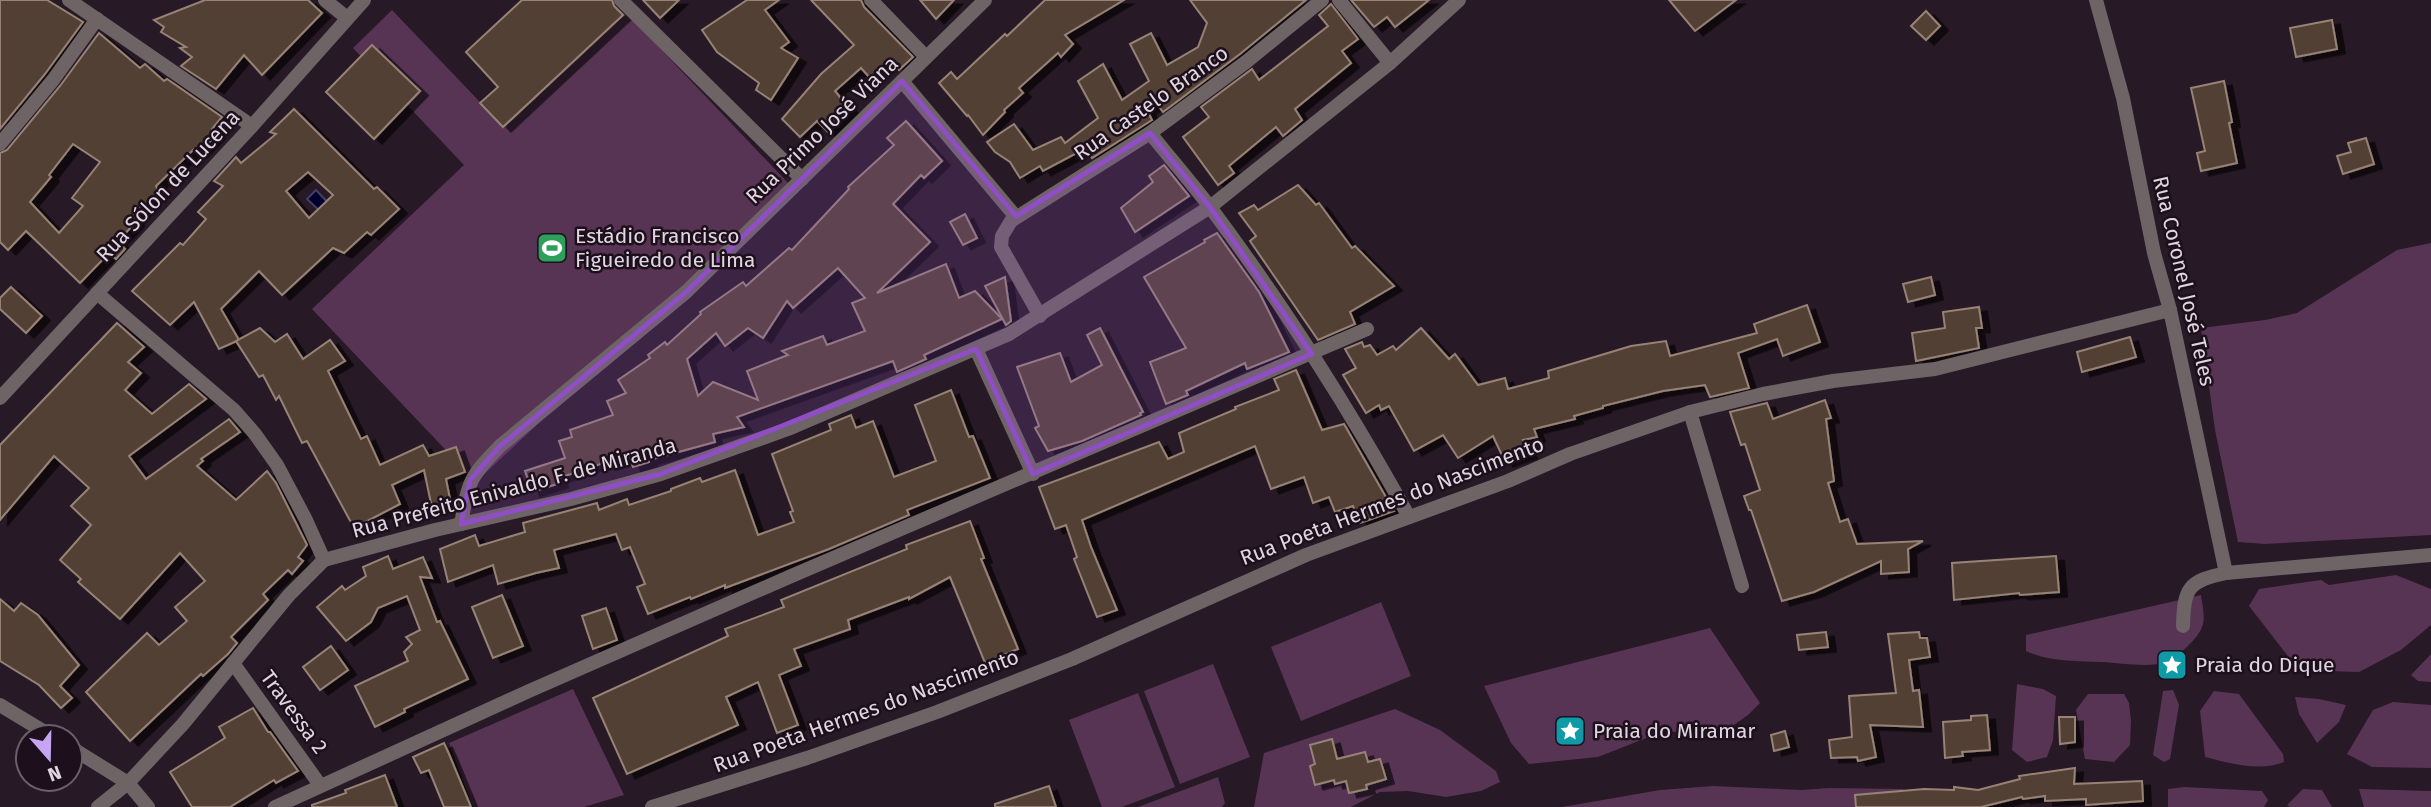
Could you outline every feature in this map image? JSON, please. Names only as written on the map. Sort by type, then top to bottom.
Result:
[{"type":"street","points":[[69,0],[252,126]]},
{"type":"street","points":[[325,0],[347,18]]},
{"type":"street","name":"Rua Sólon de Lucena","points":[[0,398],[252,126],[364,0]]},
{"type":"street","points":[[621,0],[802,178]]},
{"type":"street","points":[[871,0],[926,57]]},
{"type":"street","name":"Rua Primo José Viana","points":[[461,524],[470,480],[475,471],[500,446],[686,292],[985,0]]},
{"type":"street","name":"Rua Castelo Branco","points":[[1040,316],[1004,253],[1002,236],[1016,217],[1150,133],[1246,62],[1322,0]]},
{"type":"street","points":[[1339,0],[1390,63]]},
{"type":"street","name":"Rua Prefeito Enivaldo F. de Miranda","points":[[98,807],[128,783],[183,724],[289,595],[324,561],[662,474],[788,429],[976,349],[1040,316],[1210,207],[1390,63],[1459,0]]},
{"type":"street","name":"Rua Coronel José Teles","points":[[2096,0],[2123,99],[2154,253],[2170,310],[2226,573]]},
{"type":"street","points":[[0,144],[53,80],[97,19]]},
{"type":"street","points":[[902,81],[1016,217]]},
{"type":"street","points":[[1150,133],[1210,207],[1312,355],[1366,440],[1409,517]]},
{"type":"street","points":[[97,293],[234,410],[255,434],[277,465],[324,561]]},
{"type":"street","name":"Rua Poeta Hermes do Nascimento","points":[[652,807],[807,758],[937,712],[1072,659],[1295,560],[1508,481],[1570,454],[1689,412],[1833,381],[1935,369],[2170,310]]},
{"type":"street","points":[[275,807],[776,583],[1367,330]]},
{"type":"street","points":[[976,349],[1032,474]]},
{"type":"street","points":[[1689,412],[1742,586]]},
{"type":"street","points":[[2183,626],[2184,604],[2190,588],[2201,578],[2226,573],[2431,555]]},
{"type":"street","name":"Travessa 2","points":[[233,663],[320,785]]},
{"type":"street","points":[[0,705],[30,723]]},
{"type":"street","points":[[84,756],[128,783],[148,807]]},
{"type":"highlighted area","points":[[902,81],[1016,216],[1150,133],[1210,207],[1312,354],[1033,474],[976,349],[661,474],[461,524],[470,480],[500,446],[686,292]]},
{"type":"shaded area","name":"Estádio Francisco Figueiredo de Lima","points":[[590,0],[614,0],[791,186],[476,482],[312,309],[464,165],[353,48],[392,10],[481,103]]},
{"type":"shaded area","points":[[316,190],[332,207],[324,215],[307,199]]},
{"type":"shaded area","points":[[2431,243],[2431,535],[2265,544],[2238,542],[2215,430],[2201,328],[2297,313],[2397,250]]},
{"type":"shaded area","points":[[2396,575],[2431,589],[2431,625],[2401,650],[2359,672],[2326,671],[2291,660],[2249,606],[2259,589],[2321,580],[2329,585]]},
{"type":"shaded area","points":[[2201,595],[2204,619],[2200,631],[2187,647],[2167,662],[2144,665],[2063,660],[2026,651],[2026,635]]},
{"type":"shaded area","points":[[1381,602],[1411,676],[1301,721],[1271,647]]},
{"type":"shaded area","points":[[1710,628],[1760,703],[1728,729],[1713,735],[1664,731],[1598,757],[1529,764],[1511,743],[1484,686]]},
{"type":"shaded area","points":[[2431,654],[2431,682],[2418,681],[2411,675]]},
{"type":"shaded area","points":[[1213,664],[1250,757],[1180,784],[1144,691]]},
{"type":"shaded area","points":[[2017,684],[2043,689],[2056,696],[2053,740],[2047,757],[2027,762],[2012,750]]},
{"type":"shaded area","points":[[573,689],[624,795],[584,807],[473,807],[449,743]]},
{"type":"shaded area","points":[[2173,690],[2179,705],[2170,759],[2164,762],[2153,755],[2163,691]]},
{"type":"shaded area","points":[[2214,691],[2239,694],[2283,754],[2284,762],[2255,766],[2205,757],[2200,711]]},
{"type":"shaded area","points":[[1138,693],[1175,787],[1122,807],[1102,807],[1069,720]]},
{"type":"shaded area","points":[[2088,694],[2124,694],[2129,703],[2130,745],[2114,762],[2085,759],[2076,710]]},
{"type":"shaded area","points":[[2295,697],[2346,705],[2339,722],[2317,743],[2299,714]]},
{"type":"shaded area","points":[[2393,702],[2431,705],[2431,768],[2372,767],[2347,754],[2373,710]]},
{"type":"shaded area","points":[[1395,709],[1440,730],[1496,771],[1500,782],[1481,791],[1446,797],[1408,791],[1380,792],[1351,807],[1254,807],[1264,753]]},
{"type":"shaded area","points":[[1218,777],[1225,803],[1222,807],[1138,807]]},
{"type":"shaded area","points":[[1713,786],[1802,790],[1903,789],[1905,798],[1865,807],[1562,807],[1660,790]]},
{"type":"shaded area","points":[[2184,787],[2262,791],[2268,800],[2264,807],[2168,807],[2168,789]]},
{"type":"shaded area","points":[[2303,789],[2322,790],[2332,807],[2287,805]]},
{"type":"shaded area","points":[[2359,789],[2431,791],[2431,807],[2364,807]]},
{"type":"building","points":[[0,0],[47,0],[83,22],[0,129]]},
{"type":"building","points":[[205,0],[308,0],[322,13],[262,75],[244,55],[216,89],[181,66],[192,57],[180,48],[186,47],[161,32],[164,27],[154,20]]},
{"type":"building","points":[[522,0],[612,0],[623,15],[503,127],[480,103],[498,87],[466,52]]},
{"type":"building","points":[[643,0],[679,0],[660,18]]},
{"type":"building","points":[[747,0],[779,0],[765,10],[789,42],[781,48],[798,58],[771,100],[756,90],[759,83],[717,52],[702,30]]},
{"type":"building","points":[[811,0],[861,0],[864,7],[913,57],[899,70],[891,62],[871,79],[861,68],[835,91],[851,110],[828,132],[817,121],[800,137],[782,119],[821,74],[854,45]]},
{"type":"building","points":[[920,0],[954,0],[936,19]]},
{"type":"building","points":[[1045,0],[1124,0],[1065,35],[1073,44],[1061,57],[1058,53],[1019,88],[1023,93],[983,135],[939,83],[951,72],[957,79]]},
{"type":"building","points":[[1190,0],[1306,0],[1163,112],[1157,104],[1147,110],[1152,120],[1092,158],[1086,148],[1043,171],[1040,166],[1020,178],[1010,162],[995,152],[987,142],[1014,124],[1033,150],[1061,137],[1065,143],[1098,118],[1078,81],[1103,64],[1122,100],[1149,81],[1130,44],[1151,33],[1167,65],[1198,47],[1207,23]]},
{"type":"building","points":[[1351,0],[1429,0],[1395,27],[1387,17],[1374,27]]},
{"type":"building","points":[[1669,0],[1736,0],[1695,31]]},
{"type":"building","points":[[1331,4],[1358,39],[1342,51],[1351,63],[1295,109],[1302,120],[1283,136],[1276,127],[1229,166],[1234,173],[1218,185],[1183,137],[1209,117],[1201,107],[1252,69],[1259,80],[1328,26],[1319,15]]},
{"type":"building","points":[[1926,11],[1940,26],[1926,40],[1911,26]]},
{"type":"building","points":[[2332,20],[2337,49],[2296,57],[2290,28]]},
{"type":"building","points":[[99,33],[140,68],[145,64],[164,81],[167,79],[222,117],[212,129],[217,134],[199,153],[194,149],[156,186],[158,191],[136,222],[118,241],[125,249],[116,259],[109,253],[80,283],[26,231],[8,250],[0,242],[0,153],[7,150],[60,86]],"holes":[[[73,144],[100,162],[72,198],[83,206],[59,233],[30,202]]]},
{"type":"building","points":[[372,45],[420,91],[374,139],[326,92]]},
{"type":"building","points":[[2224,81],[2237,163],[2201,171],[2197,153],[2205,151],[2191,88]]},
{"type":"building","points":[[294,109],[374,189],[377,187],[399,209],[371,235],[367,232],[344,253],[333,248],[282,295],[259,271],[221,309],[239,340],[219,349],[194,302],[170,325],[132,291],[180,243],[183,245],[206,219],[198,212],[223,186],[214,181],[236,157],[241,163],[276,134],[270,132]],"holes":[[[308,172],[333,195],[309,218],[286,191]]]},
{"type":"building","points":[[906,121],[942,161],[924,178],[921,175],[893,204],[930,242],[877,293],[946,264],[959,298],[975,291],[1002,319],[924,355],[926,359],[897,372],[893,361],[737,417],[744,427],[713,434],[715,442],[633,467],[630,458],[610,465],[609,461],[559,478],[560,483],[532,492],[525,471],[565,458],[559,441],[572,437],[570,430],[613,415],[607,401],[626,393],[618,380],[650,358],[648,355],[665,342],[667,345],[701,314],[700,312],[743,282],[746,286],[789,248],[792,250],[848,187],[894,145],[887,138]],"holes":[[[838,268],[865,298],[852,303],[865,331],[827,345],[823,336],[782,351],[788,355],[747,371],[758,400],[713,382],[698,396],[687,359],[716,333],[725,346],[748,328],[763,338],[787,301],[793,308]]]},
{"type":"building","points":[[2366,138],[2374,164],[2343,174],[2337,156],[2351,152],[2348,143]]},
{"type":"building","points":[[1164,165],[1189,196],[1135,232],[1121,208],[1153,182],[1149,176]]},
{"type":"building","points":[[1298,185],[1316,205],[1319,203],[1352,248],[1355,246],[1394,286],[1350,312],[1355,324],[1318,340],[1250,241],[1256,236],[1239,213],[1254,205],[1258,210]]},
{"type":"building","points":[[965,214],[977,238],[963,245],[950,222]]},
{"type":"building","points":[[1217,233],[1259,292],[1289,352],[1247,369],[1245,363],[1186,391],[1188,395],[1166,404],[1150,362],[1186,348],[1144,277]]},
{"type":"building","points":[[1005,277],[1011,321],[1006,325],[985,286]]},
{"type":"building","points":[[1931,277],[1935,295],[1908,302],[1903,284]]},
{"type":"building","points":[[11,287],[42,316],[26,333],[0,309],[0,298]]},
{"type":"building","points":[[1807,305],[1820,342],[1783,356],[1777,339],[1738,353],[1749,388],[1710,397],[1705,385],[1663,391],[1603,406],[1574,416],[1575,419],[1534,429],[1537,437],[1523,440],[1529,454],[1505,462],[1493,436],[1458,458],[1443,435],[1414,451],[1389,406],[1381,410],[1379,405],[1366,413],[1343,375],[1356,368],[1345,349],[1362,342],[1364,347],[1370,345],[1377,355],[1393,346],[1396,350],[1421,328],[1449,359],[1455,354],[1478,385],[1505,378],[1508,389],[1549,378],[1548,371],[1631,346],[1666,341],[1670,356],[1757,333],[1754,324]]},
{"type":"building","points":[[1979,307],[1982,328],[1976,328],[1979,348],[1916,361],[1912,333],[1945,328],[1943,312]]},
{"type":"building","points":[[117,323],[144,347],[128,362],[141,373],[125,390],[152,414],[189,384],[206,399],[129,456],[146,479],[229,419],[240,432],[201,459],[203,461],[197,466],[236,500],[267,471],[276,483],[307,545],[298,557],[303,561],[292,574],[288,570],[263,594],[268,600],[231,637],[237,643],[228,654],[203,676],[201,674],[130,741],[86,692],[147,633],[159,645],[187,621],[175,607],[205,581],[180,553],[120,619],[78,582],[81,579],[60,560],[91,525],[71,506],[89,488],[54,456],[0,520],[0,445]]},
{"type":"building","points":[[260,328],[275,342],[287,334],[303,359],[330,340],[345,361],[328,371],[361,439],[367,436],[380,465],[423,445],[429,456],[456,447],[465,472],[446,479],[451,504],[432,508],[424,470],[392,485],[400,504],[354,528],[307,441],[302,443],[279,396],[276,400],[263,375],[259,377],[236,341]]},
{"type":"building","points":[[1100,328],[1143,412],[1082,441],[1048,451],[1035,428],[1039,426],[1017,367],[1060,353],[1071,382],[1102,365],[1087,335]]},
{"type":"building","points":[[2130,337],[2136,357],[2082,372],[2077,352]]},
{"type":"building","points":[[1296,370],[1322,430],[1344,424],[1394,511],[1360,523],[1353,506],[1335,512],[1329,497],[1313,503],[1304,477],[1271,489],[1255,446],[1082,520],[1117,610],[1097,617],[1074,559],[1077,557],[1066,525],[1055,529],[1039,487],[1159,442],[1168,459],[1184,452],[1179,433],[1279,390],[1274,379]]},
{"type":"building","points":[[951,390],[969,437],[973,436],[990,478],[907,510],[909,515],[829,549],[648,614],[637,587],[645,584],[630,547],[622,550],[616,534],[554,550],[559,568],[498,584],[493,565],[448,582],[440,549],[475,535],[479,546],[525,532],[523,523],[597,503],[599,510],[627,499],[629,505],[700,478],[702,482],[735,470],[758,535],[794,522],[790,512],[793,511],[772,454],[831,430],[829,424],[851,415],[856,428],[873,421],[894,477],[936,461],[915,405]]},
{"type":"building","points":[[1825,400],[1831,418],[1826,419],[1834,481],[1828,483],[1840,522],[1848,519],[1857,544],[1923,541],[1908,549],[1909,572],[1881,574],[1881,561],[1814,592],[1782,601],[1744,496],[1760,490],[1745,444],[1741,445],[1730,412],[1767,403],[1773,419]]},
{"type":"building","points":[[970,521],[984,558],[981,559],[1018,649],[985,663],[950,577],[909,599],[848,620],[850,629],[794,649],[801,666],[779,675],[798,725],[777,733],[758,682],[726,697],[738,725],[627,774],[593,698],[728,636],[725,629],[784,607],[781,600],[907,549],[906,545]]},
{"type":"building","points":[[388,556],[393,569],[423,557],[432,578],[420,577],[437,622],[440,621],[468,679],[404,709],[405,712],[375,727],[355,686],[408,661],[404,652],[412,644],[406,637],[420,630],[407,596],[378,608],[371,622],[346,641],[317,607],[342,586],[345,590],[366,576],[363,567]]},
{"type":"building","points":[[2056,556],[2059,592],[1954,600],[1952,563]]},
{"type":"building","points":[[502,595],[523,646],[493,658],[472,607]]},
{"type":"building","points":[[0,599],[14,611],[21,603],[38,615],[79,665],[60,686],[72,698],[61,708],[39,685],[0,661]]},
{"type":"building","points":[[606,608],[617,640],[593,649],[582,616]]},
{"type":"building","points":[[1826,632],[1828,647],[1799,650],[1797,635]]},
{"type":"building","points":[[1919,632],[1920,638],[1927,638],[1930,657],[1909,660],[1913,691],[1919,690],[1923,727],[1870,725],[1876,757],[1858,761],[1857,757],[1831,758],[1829,740],[1852,737],[1849,696],[1896,693],[1888,634]]},
{"type":"building","points":[[331,646],[348,670],[320,690],[303,667]]},
{"type":"building","points":[[253,708],[298,771],[276,783],[274,780],[230,807],[192,807],[170,772],[225,738],[219,727]]},
{"type":"building","points":[[1987,715],[1990,750],[1962,752],[1963,756],[1945,758],[1943,722],[1971,720],[1971,716]]},
{"type":"building","points":[[2059,717],[2075,717],[2075,742],[2060,744]]},
{"type":"building","points":[[1785,731],[1789,747],[1774,751],[1771,735]]},
{"type":"building","points":[[1332,739],[1337,759],[1365,752],[1368,762],[1380,759],[1386,779],[1366,785],[1367,789],[1349,793],[1346,781],[1335,784],[1334,780],[1315,785],[1310,766],[1315,764],[1310,745]]},
{"type":"building","points":[[444,743],[471,807],[444,807],[429,770],[421,773],[413,757]]},
{"type":"building","points":[[2075,768],[2074,784],[2142,781],[2143,801],[2086,805],[2086,799],[2045,801],[2045,796],[2022,797],[1981,807],[1856,807],[1855,795],[1924,789],[1954,790],[1954,787],[1978,790],[2020,779],[2019,776]]},
{"type":"building","points":[[385,775],[397,807],[312,807],[346,793],[345,790]]},
{"type":"building","points":[[1049,786],[1056,807],[995,807],[995,804]]},
{"type":"place","name":"Estádio Francisco Figueiredo de Lima","points":[[552,248]]},
{"type":"place","name":"Praia do Dique","points":[[2172,665]]},
{"type":"place","name":"Praia do Miramar","points":[[1570,731]]}]
